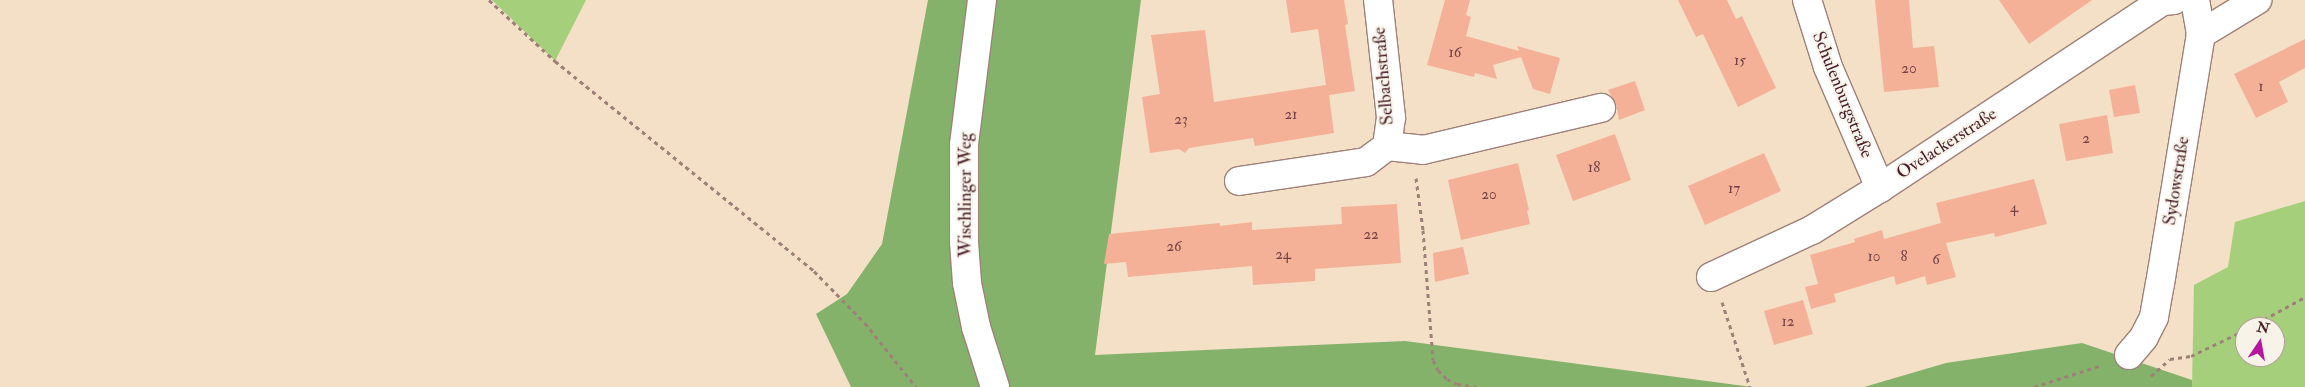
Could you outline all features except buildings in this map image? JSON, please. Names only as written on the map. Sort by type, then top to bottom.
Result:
[{"type":"street","name":"Wischlinger Weg","points":[[982,0],[964,145],[964,242],[967,282],[976,327],[995,387]]},
{"type":"street","name":"Selbachstraße","points":[[1239,181],[1366,162],[1387,146],[1392,117],[1378,0]]},
{"type":"street","name":"Schulenburgstraße","points":[[1807,0],[1828,67],[1880,188]]},
{"type":"street","name":"Ovelackerstraße","points":[[1711,277],[1812,230],[1880,188],[2163,1],[2174,0]]},
{"type":"street","name":"Sydowstraße","points":[[2129,355],[2144,337],[2154,316],[2201,34],[2195,0]]},
{"type":"street","points":[[2201,34],[2257,0]]},
{"type":"street","points":[[1387,146],[1423,150],[1600,108]]},
{"type":"path","points":[[489,0],[555,61],[814,271],[865,323],[916,387]]},
{"type":"path","points":[[1387,146],[1416,179],[1423,230],[1433,360],[1438,370],[1447,379],[1457,384],[1477,387]]},
{"type":"path","points":[[1711,277],[1729,320],[1750,387]]},
{"type":"path","points":[[2268,317],[2305,296]]},
{"type":"path","points":[[2170,359],[2191,356],[2235,335]]},
{"type":"path","points":[[2034,387],[2084,372],[2129,355]]},
{"type":"green space","points":[[492,0],[586,0],[555,61]]},
{"type":"green space","points":[[928,0],[1141,0],[1095,355],[1405,341],[1752,387],[851,387],[816,314],[847,294],[882,244]]},
{"type":"green space","points":[[2305,201],[2305,387],[2192,387],[2194,285],[2228,267],[2235,222]]},
{"type":"green space","points":[[2082,343],[2192,380],[2192,387],[1864,387],[1946,363]]}]
